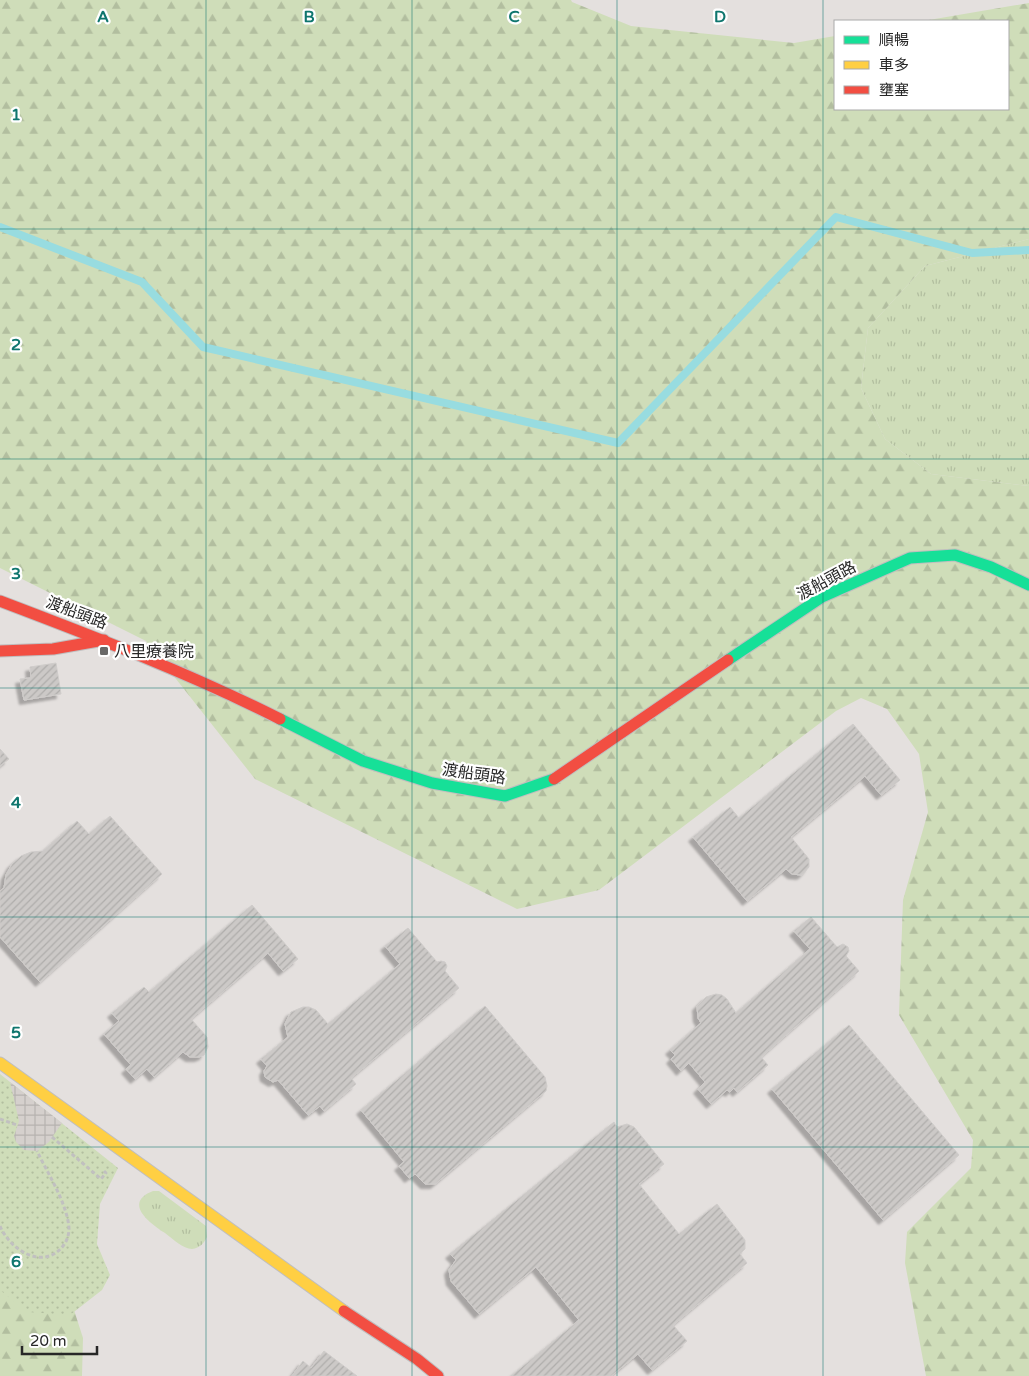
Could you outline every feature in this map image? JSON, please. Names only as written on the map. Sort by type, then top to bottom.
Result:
[{"type":"street","name":"渡船頭路","points":[[0,601],[104,640],[226,692],[363,761],[432,783],[504,796],[551,781],[822,597],[910,558],[955,555],[992,567],[1029,585]]},
{"type":"street","points":[[0,651],[53,649],[104,640]]},
{"type":"street","points":[[0,1063],[344,1311],[417,1359],[438,1376]]},
{"type":"path","points":[[0,1119],[17,1125]]},
{"type":"path","points":[[0,1226],[13,1246],[24,1254],[35,1257],[45,1257],[57,1253],[67,1241],[69,1229],[64,1206],[37,1151]]},
{"type":"green space","points":[[0,0],[571,0],[631,26],[794,43],[834,36],[834,110],[1009,110],[1009,20],[929,20],[1029,3],[1029,239],[925,266],[868,328],[861,388],[885,439],[931,474],[1029,486],[1029,1376],[926,1376],[905,1263],[907,1232],[971,1168],[973,1140],[899,1015],[903,900],[928,812],[919,754],[887,709],[861,698],[836,711],[599,890],[517,909],[255,779],[146,641],[0,568]]},
{"type":"green space","points":[[1029,239],[1029,486],[931,474],[885,439],[861,388],[868,328],[925,266]]},
{"type":"green space","points":[[0,1074],[118,1168],[100,1204],[97,1244],[110,1275],[102,1290],[70,1315],[27,1312],[0,1290]]},
{"type":"green space","points":[[153,1191],[159,1191],[206,1226],[207,1237],[201,1245],[192,1249],[185,1247],[147,1219],[139,1207],[140,1201],[144,1196]]},
{"type":"green space","points":[[0,1266],[74,1310],[83,1338],[82,1376],[0,1376]]},
{"type":"shaded area","points":[[10,1082],[62,1123],[49,1142],[37,1151],[24,1150],[16,1142],[14,1136],[19,1121]]},
{"type":"building","points":[[56,663],[61,694],[24,700],[20,679],[31,678],[30,667]]},
{"type":"building","points":[[853,724],[900,780],[881,795],[865,776],[791,837],[809,859],[809,867],[804,873],[801,875],[792,874],[786,869],[747,901],[693,837],[730,807],[739,818]]},
{"type":"building","points":[[0,749],[9,759],[0,766]]},
{"type":"building","points":[[110,816],[162,874],[40,982],[0,937],[0,891],[4,888],[6,875],[12,864],[21,856],[31,852],[43,851],[77,821],[89,834]]},
{"type":"building","points":[[252,905],[298,959],[283,971],[268,953],[191,1019],[207,1037],[208,1047],[204,1055],[190,1057],[183,1052],[154,1077],[147,1069],[135,1079],[126,1069],[131,1065],[104,1034],[119,1021],[112,1013],[144,987],[149,992]]},
{"type":"building","points":[[811,917],[837,947],[843,944],[848,947],[849,951],[846,956],[859,971],[761,1057],[768,1065],[737,1092],[734,1088],[730,1092],[727,1090],[711,1104],[698,1089],[705,1082],[689,1063],[681,1071],[671,1059],[675,1055],[670,1050],[701,1023],[698,1018],[697,1006],[706,997],[716,994],[722,995],[736,1013],[810,949],[794,931]]},
{"type":"building","points":[[408,928],[437,962],[445,962],[447,966],[445,971],[459,988],[351,1078],[356,1084],[324,1111],[320,1106],[308,1115],[278,1080],[273,1082],[265,1077],[264,1071],[267,1066],[261,1059],[288,1037],[285,1024],[291,1012],[303,1007],[309,1007],[316,1010],[328,1024],[400,964],[385,946]]},
{"type":"building","points":[[485,1006],[545,1077],[546,1091],[435,1184],[425,1184],[415,1174],[409,1178],[399,1166],[404,1162],[361,1110]]},
{"type":"building","points":[[849,1025],[959,1155],[883,1220],[772,1089]]},
{"type":"building","points":[[614,1122],[617,1127],[627,1124],[634,1127],[664,1164],[639,1184],[679,1234],[717,1204],[745,1240],[745,1249],[740,1254],[747,1263],[673,1325],[687,1341],[652,1370],[638,1354],[611,1376],[511,1376],[579,1320],[536,1267],[479,1314],[451,1281],[449,1270],[456,1260],[450,1254]]},
{"type":"building","points":[[324,1351],[357,1376],[292,1376],[303,1361],[311,1368]]},
{"type":"waterway","points":[[0,227],[142,282],[203,347],[618,443],[836,217],[972,253],[1029,250]]},
{"type":"traffic: fast","points":[[728,660],[822,597],[910,558],[955,555],[991,567],[1029,585]]},
{"type":"traffic: fast","points":[[280,719],[363,761],[432,783],[505,796],[554,779]]},
{"type":"traffic: slow","points":[[0,1063],[344,1311]]},
{"type":"traffic: jam","points":[[0,601],[176,671],[280,719]]},
{"type":"traffic: jam","points":[[0,651],[53,649],[104,640]]},
{"type":"traffic: jam","points":[[554,779],[728,660]]},
{"type":"traffic: jam","points":[[344,1311],[417,1359],[438,1376]]},
{"type":"place","name":"八里療養院","points":[[104,651]]}]
